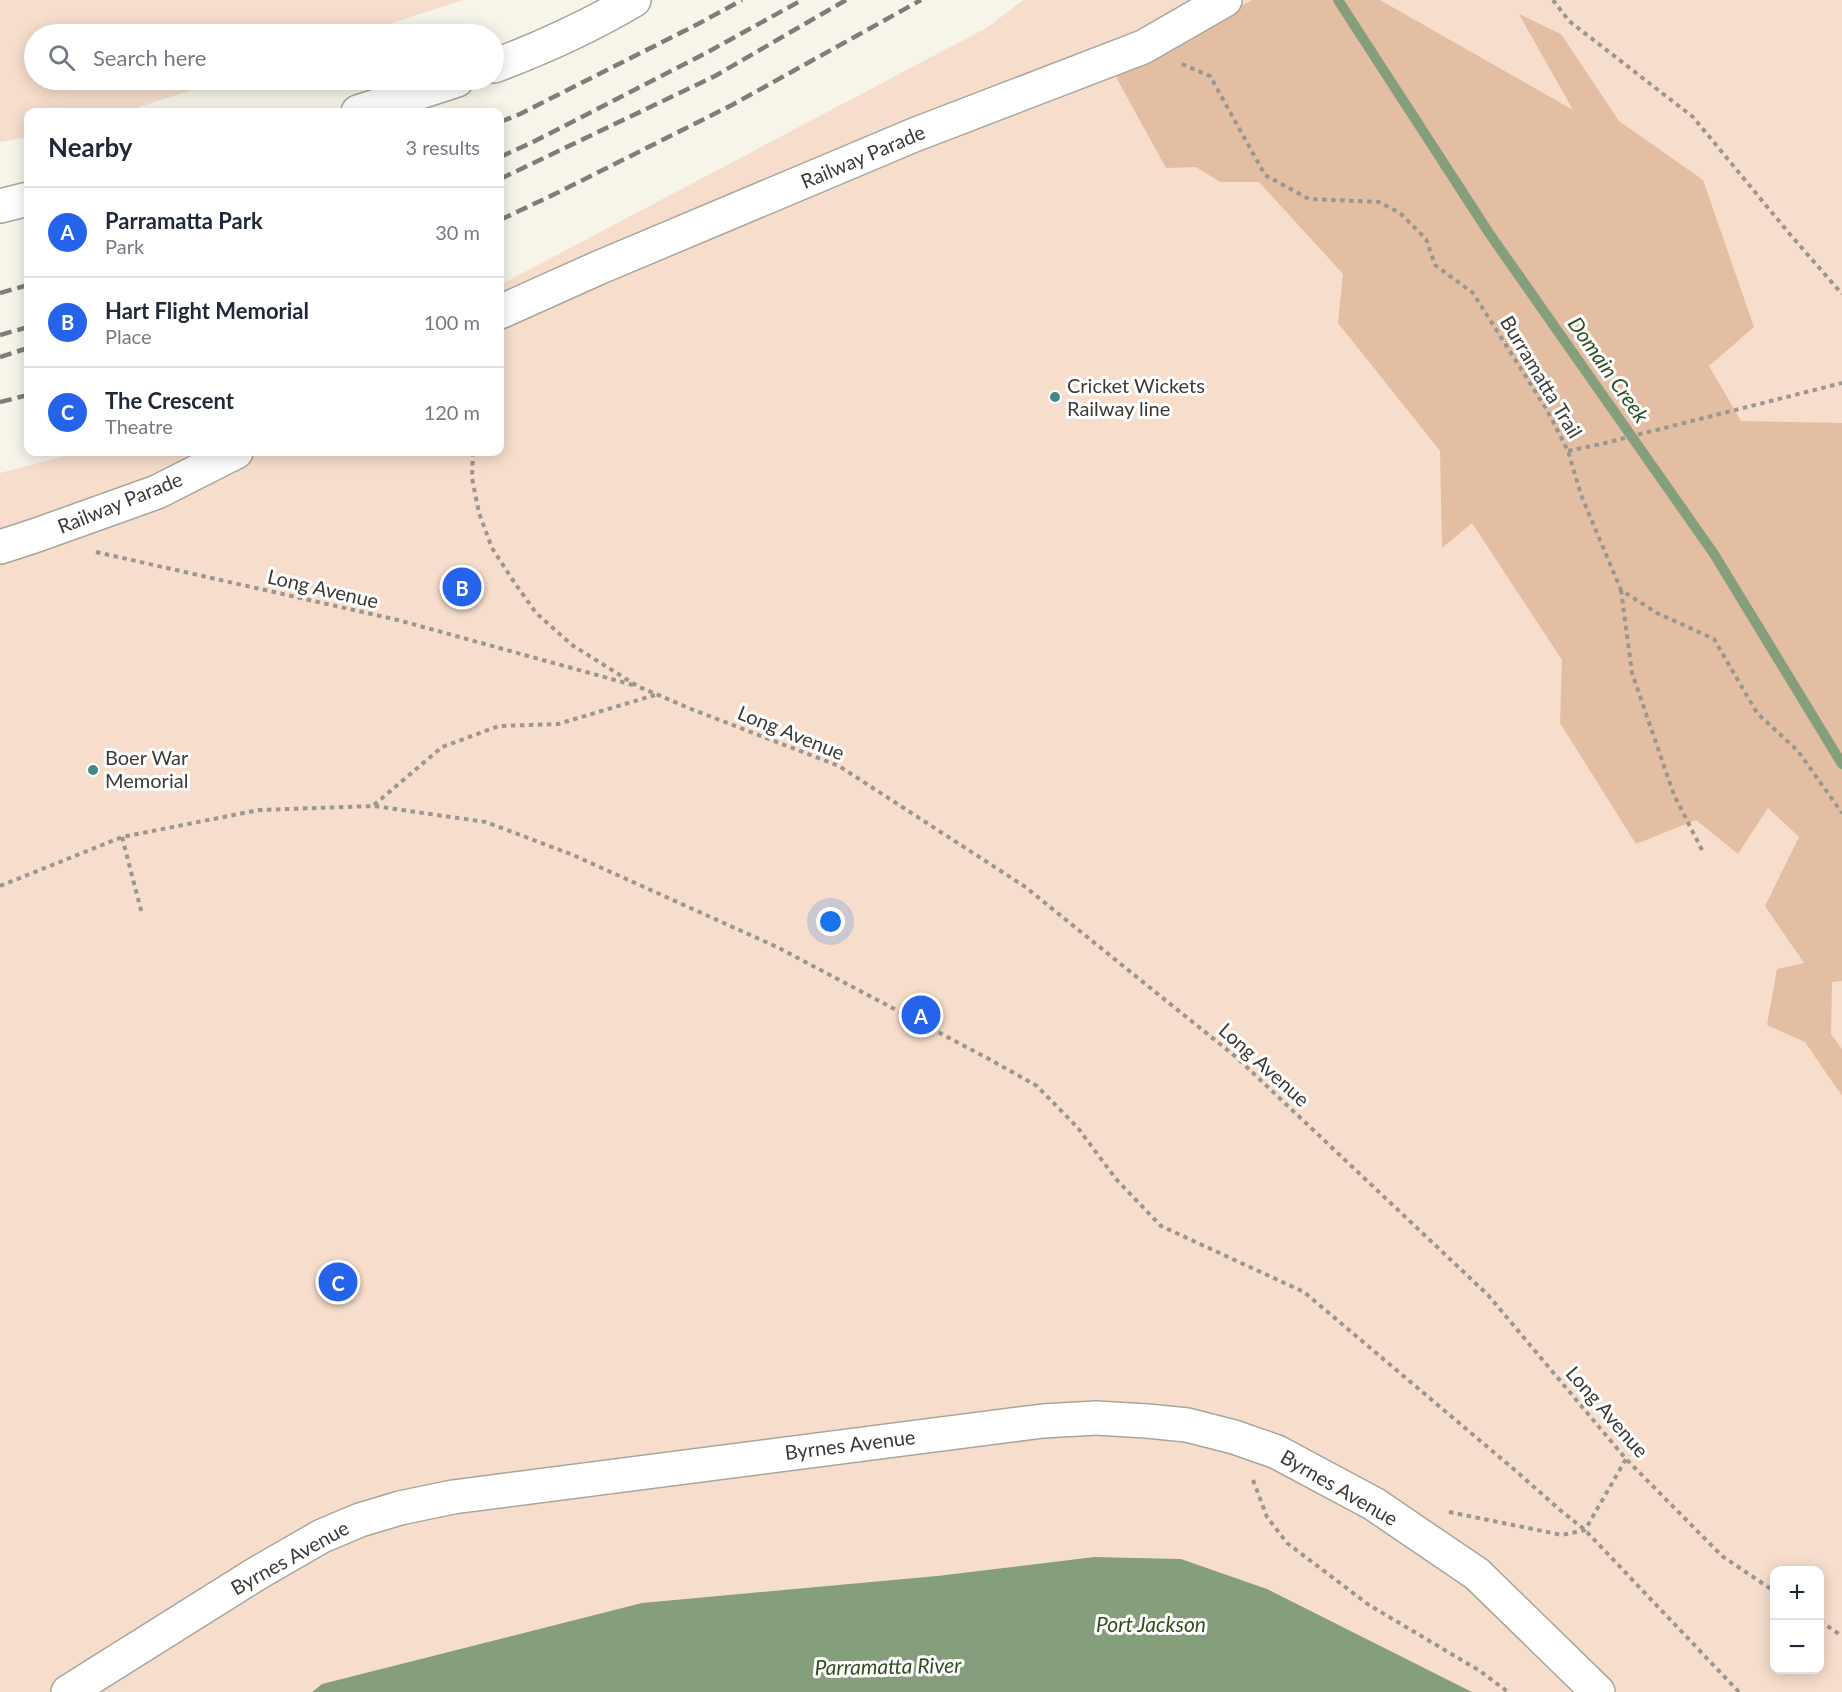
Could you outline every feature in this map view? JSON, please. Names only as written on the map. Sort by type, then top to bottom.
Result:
[{"type":"street","points":[[504,62],[607,16],[634,0]]},
{"type":"street","name":"Railway Parade","points":[[504,310],[903,139],[1143,47],[1225,0]]},
{"type":"street","points":[[370,108],[426,90]]},
{"type":"street","points":[[0,206],[24,200]]},
{"type":"street","name":"Railway Parade","points":[[0,547],[157,492],[228,456]]},
{"type":"street","name":"Byrnes Avenue","points":[[68,1692],[256,1574],[322,1536],[360,1520],[400,1508],[453,1497],[1043,1421],[1096,1418],[1187,1425],[1252,1443],[1277,1452],[1374,1504],[1477,1574],[1598,1692]]},
{"type":"path","points":[[1553,0],[1569,21],[1693,117],[1842,294]]},
{"type":"path","name":"Burramatta Trail","points":[[1143,47],[1210,76],[1265,175],[1309,199],[1379,202],[1400,213],[1426,239],[1435,265],[1473,293],[1547,410],[1568,450],[1581,495],[1621,590],[1632,674],[1674,795],[1703,852]]},
{"type":"path","points":[[1568,450],[1600,444],[1842,382]]},
{"type":"path","name":"Long Avenue","points":[[473,456],[472,478],[479,513],[492,548],[536,613],[572,645],[639,687]]},
{"type":"path","name":"Long Avenue","points":[[90,550],[398,621],[639,687],[839,766],[1024,886],[1236,1057],[1488,1295],[1626,1459],[1722,1556],[1770,1588]]},
{"type":"path","points":[[1621,590],[1657,613],[1714,639],[1757,713],[1798,751],[1842,813]]},
{"type":"path","points":[[374,806],[442,747],[499,726],[558,724],[656,694]]},
{"type":"path","points":[[0,886],[122,837],[259,810],[374,806],[486,822],[573,855],[777,947],[1037,1086],[1078,1128],[1116,1179],[1161,1226],[1304,1292],[1585,1530],[1739,1692]]},
{"type":"path","points":[[122,837],[142,914]]},
{"type":"path","points":[[1252,1443],[1252,1480],[1267,1517],[1287,1543],[1369,1605],[1480,1671],[1508,1692]]},
{"type":"path","points":[[1450,1512],[1562,1535],[1585,1530],[1626,1459]]},
{"type":"path","points":[[1824,1624],[1842,1636]]},
{"type":"shaded area","points":[[0,0],[463,0],[390,24],[24,24],[24,90],[192,90],[136,108],[24,108],[24,138],[0,142]]},
{"type":"shaded area","points":[[1023,0],[1842,0],[1842,1692],[1472,1692],[1267,1589],[1181,1559],[1094,1557],[937,1576],[322,1684],[312,1692],[0,1692],[0,473],[65,456],[504,456],[504,283],[988,27]]},
{"type":"shaded area","points":[[1252,0],[1380,0],[1573,110],[1519,14],[1561,34],[1619,121],[1703,180],[1754,327],[1709,366],[1741,421],[1842,423],[1842,981],[1832,982],[1831,1034],[1842,1049],[1842,1096],[1805,1042],[1767,1025],[1777,969],[1804,963],[1765,906],[1799,837],[1768,808],[1738,854],[1696,820],[1636,844],[1560,723],[1562,660],[1472,523],[1442,548],[1440,451],[1338,323],[1343,274],[1259,182],[1220,182],[1196,167],[1166,168],[1116,77]]},
{"type":"water","name":"Port Jackson","points":[[1094,1557],[1181,1559],[1267,1589],[1472,1692],[312,1692],[322,1684],[642,1603],[937,1576]]},
{"type":"waterway","name":"Domain Creek","points":[[1338,0],[1489,233],[1714,554],[1842,764]]},
{"type":"railway","points":[[504,120],[742,0]]},
{"type":"railway","points":[[504,155],[706,53],[802,0]]},
{"type":"railway","points":[[504,177],[715,76],[846,0]]},
{"type":"railway","points":[[504,218],[732,105],[921,0]]},
{"type":"railway","points":[[0,293],[24,286]]},
{"type":"railway","points":[[0,335],[24,328]]},
{"type":"railway","points":[[0,357],[24,349]]},
{"type":"railway","points":[[0,402],[24,396]]},
{"type":"place","name":"Cricket Wickets Railway line","points":[[1055,397]]},
{"type":"place","name":"Hart Flight Memorial","points":[[462,587]]},
{"type":"place","name":"Boer War Memorial","points":[[93,770]]},
{"type":"place","name":"Parramatta Park","points":[[921,1015]]},
{"type":"place","name":"The Crescent","points":[[338,1282]]},
{"type":"water label","name":"Parramatta River","points":[[888,1667]]}]
